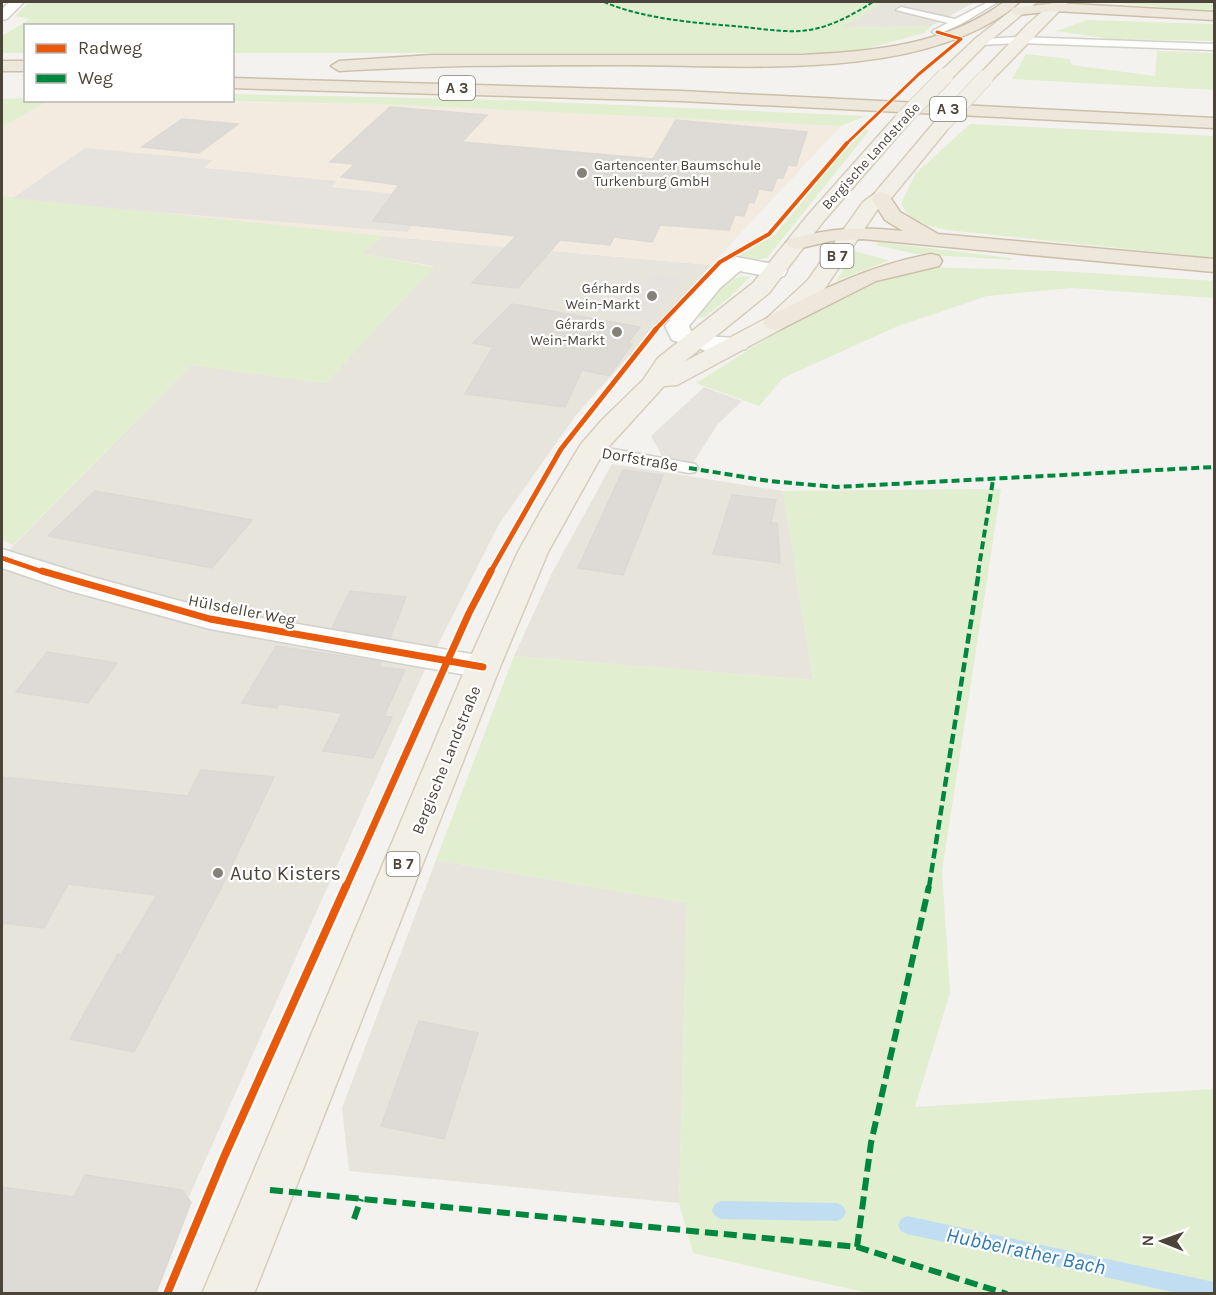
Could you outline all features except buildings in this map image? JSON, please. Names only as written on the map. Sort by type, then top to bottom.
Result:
[{"type":"highway","points":[[1092,2],[1112,8],[1140,11]]},
{"type":"highway","points":[[1020,5],[1058,4],[1215,16]]},
{"type":"highway","name":"A 3","points":[[624,76],[320,67],[432,60],[802,60],[856,57],[927,44],[982,23],[1020,5]]},
{"type":"highway","points":[[1032,28],[1061,20],[1084,17],[1215,21]]},
{"type":"highway","points":[[2,66],[24,66]]},
{"type":"highway","points":[[2,81],[24,81]]},
{"type":"highway","name":"A 3","points":[[234,83],[681,96],[1215,123]]},
{"type":"highway","name":"A 3","points":[[881,86],[997,92]]},
{"type":"highway","points":[[881,198],[892,216],[936,252]]},
{"type":"highway","points":[[815,219],[843,237],[885,254],[936,252],[1215,266]]},
{"type":"highway","points":[[797,243],[843,237]]},
{"type":"highway","points":[[782,316],[863,277],[936,252],[1215,277]]},
{"type":"main road","name":"Bergische Landstraße","points":[[652,386],[677,376],[782,316],[816,285],[843,237],[870,206],[881,198],[944,122],[1020,40],[1058,4]]},
{"type":"main road","name":"Bergische Landstraße","points":[[228,1293],[483,667],[533,552],[591,450],[634,401],[652,386],[668,363],[761,288],[815,219],[902,120],[1020,5]]},
{"type":"main road","points":[[776,271],[789,275],[794,282],[795,289],[782,316]]},
{"type":"street","points":[[2,16],[17,2]]},
{"type":"street","points":[[736,344],[694,341],[680,335],[677,326],[716,280],[736,264],[776,271]]},
{"type":"street","name":"Hülsdeller Weg","points":[[2,558],[81,584],[210,618],[483,667]]},
{"type":"lane","points":[[937,32],[994,2]]},
{"type":"lane","points":[[901,10],[958,22]]},
{"type":"lane","points":[[1000,27],[1020,40]]},
{"type":"lane","points":[[980,42],[1020,40],[1215,47]]},
{"type":"lane","name":"Dorfstraße","points":[[591,450],[689,468]]},
{"type":"shaded area","points":[[884,2],[975,2],[931,26],[841,28]]},
{"type":"shaded area","name":"Gartencenter Baumschule Turkenburg GmbH","points":[[45,102],[384,104],[841,126],[711,265],[339,232],[2,196],[2,127]]},
{"type":"shaded area","points":[[85,148],[213,160],[204,168],[337,181],[331,187],[433,198],[407,232],[131,210],[13,198]]},
{"type":"shaded area","points":[[383,236],[711,265],[576,415],[499,524],[421,678],[146,1293],[2,1294],[2,557],[191,365],[326,383],[433,266],[362,254]]},
{"type":"shaded area","name":"Gérhards Wein-Markt","points":[[653,273],[683,278],[651,320],[620,314]]},
{"type":"shaded area","points":[[704,387],[742,401],[718,424],[693,463],[663,458],[651,436]]},
{"type":"shaded area","points":[[612,464],[783,491],[813,680],[514,656],[552,573]]},
{"type":"shaded area","points":[[436,860],[687,903],[679,1203],[349,1171],[342,1108]]},
{"type":"green space","points":[[29,2],[884,2],[842,28],[931,26],[924,33],[852,53],[234,53],[234,24],[24,24],[24,53],[2,53],[2,36],[30,19],[15,16]]},
{"type":"green space","points":[[1105,2],[1214,2],[1214,12]]},
{"type":"green space","points":[[1088,20],[1214,24],[1214,41],[1111,39],[1056,31]]},
{"type":"green space","points":[[1157,51],[1214,53],[1214,90],[1012,79],[1026,54],[1069,59],[1072,65],[1155,76]]},
{"type":"green space","points":[[234,94],[506,100],[866,116],[841,126],[384,104],[234,101]]},
{"type":"green space","points":[[24,98],[24,102],[46,102],[2,127],[2,99]]},
{"type":"green space","points":[[970,124],[1214,136],[1214,258],[947,230],[914,219],[901,203],[916,173]]},
{"type":"green space","points":[[866,129],[869,131],[767,258],[757,260],[737,257],[775,235],[835,161]]},
{"type":"green space","points":[[2,196],[383,236],[363,254],[434,267],[326,383],[191,365],[13,545],[2,540]]},
{"type":"green space","points":[[878,242],[1011,258],[1012,260],[916,254],[876,245]]},
{"type":"green space","points":[[854,251],[888,260],[888,261],[836,281]]},
{"type":"green space","points":[[925,267],[1060,271],[1214,281],[1214,298],[1072,288],[987,296],[898,326],[783,378],[759,406],[696,383],[806,314],[859,286]]},
{"type":"green space","points":[[742,276],[750,277],[730,297],[703,318],[696,316],[724,283]]},
{"type":"green space","points":[[1001,489],[942,871],[950,993],[915,1107],[1214,1089],[1214,1293],[868,1293],[693,1253],[679,1203],[687,903],[436,860],[514,656],[813,680],[783,491]]},
{"type":"waterway","name":"Hubbelrather Bach","points":[[721,1210],[837,1212]]},
{"type":"waterway","name":"Hubbelrather Bach","points":[[907,1225],[1214,1291]]},
{"type":"marked path","points":[[604,2],[623,10],[708,24],[782,31],[802,31],[824,26],[845,19],[873,2]]},
{"type":"marked path","points":[[689,468],[769,481],[836,487],[1214,467]]},
{"type":"marked path","points":[[857,1247],[871,1143],[926,905],[993,480]]},
{"type":"marked path","points":[[270,1190],[857,1247],[1007,1294]]},
{"type":"marked path","points":[[354,1219],[361,1199]]},
{"type":"cycle path","points":[[167,1294],[224,1157],[469,613],[506,542],[561,449],[659,325],[720,262],[769,234],[847,143],[919,74],[961,39],[937,32]]},
{"type":"cycle path","points":[[2,558],[81,584],[210,619],[483,667]]},
{"type":"place","name":"Gartencenter Baumschule Turkenburg GmbH","points":[[582,173]]},
{"type":"place","name":"Gérhards Wein-Markt","points":[[652,296]]},
{"type":"place","name":"Gérards Wein-Markt","points":[[617,332]]},
{"type":"place","name":"Auto Kisters","points":[[218,873]]}]
